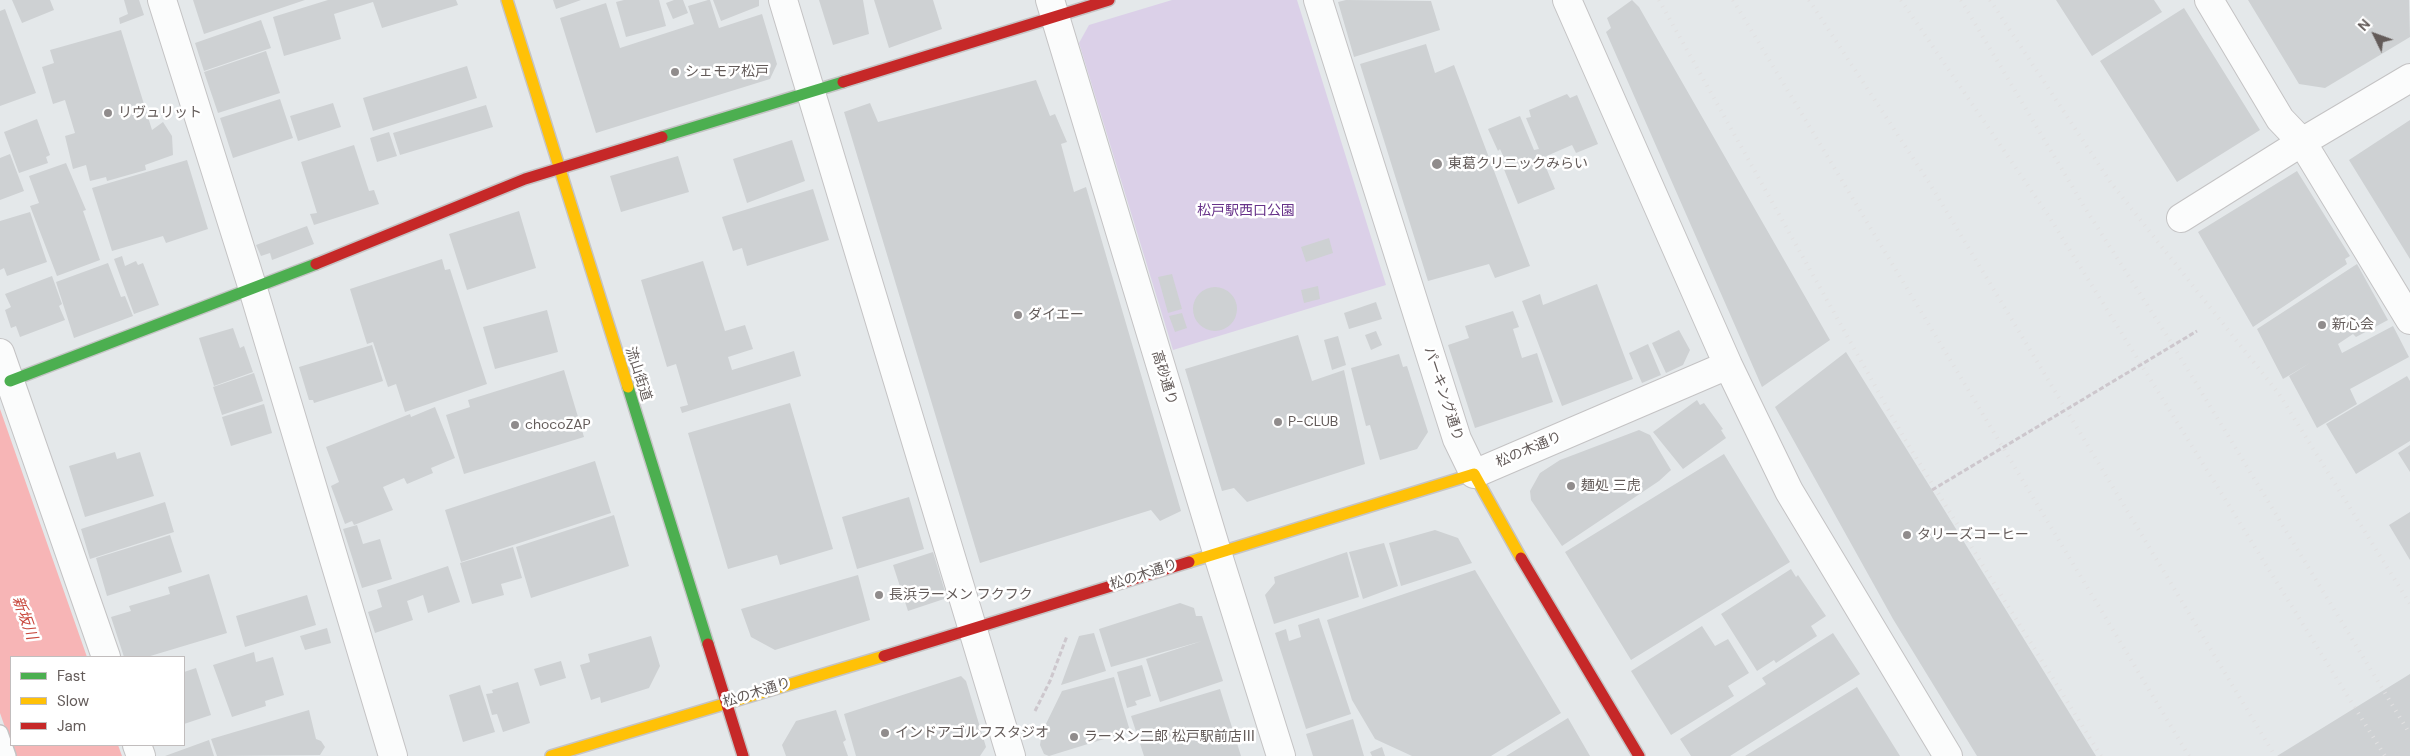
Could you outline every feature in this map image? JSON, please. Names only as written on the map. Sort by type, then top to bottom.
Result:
[{"type":"street","points":[[162,0],[253,289],[393,756]]},
{"type":"street","name":"流山街道","points":[[507,0],[558,169],[743,756]]},
{"type":"street","points":[[783,0],[1011,756]]},
{"type":"street","points":[[10,381],[253,289],[525,179],[811,92],[1052,8],[1109,0]]},
{"type":"street","name":"パーキング通り","points":[[1318,0],[1457,440],[1505,531],[1639,756]]},
{"type":"street","points":[[1567,0],[1728,366],[1789,491],[1948,756]]},
{"type":"street","points":[[2209,0],[2280,119],[2302,142],[2410,320]]},
{"type":"street","name":"高砂通り","points":[[1052,8],[1281,756]]},
{"type":"street","points":[[2181,218],[2302,142],[2410,78]]},
{"type":"street","points":[[0,353],[106,656]]},
{"type":"street","name":"松の木通り","points":[[551,756],[973,629],[1474,474],[1728,366]]},
{"type":"lane","points":[[0,733],[8,756]]},
{"type":"path","points":[[1932,490],[2197,331]]},
{"type":"path","points":[[1034,714],[1050,681],[1069,631]]},
{"type":"green space","name":"松戸駅西口公園","points":[[1172,0],[1297,0],[1386,285],[1173,350],[1079,43],[1089,25]]},
{"type":"water","name":"新坂川","points":[[0,409],[87,656],[10,656],[10,742],[0,713]]},
{"type":"water","points":[[11,746],[118,746],[122,756],[15,756]]},
{"type":"building","points":[[12,0],[50,0],[54,10],[22,23]]},
{"type":"building","points":[[124,0],[139,0],[144,15],[120,24],[119,18],[128,14]]},
{"type":"building","points":[[193,0],[305,0],[204,34]]},
{"type":"building","points":[[328,0],[456,0],[458,5],[382,28],[373,2],[334,14],[341,39],[284,56],[273,17]]},
{"type":"building","points":[[553,0],[581,0],[556,9]]},
{"type":"building","points":[[624,0],[659,0],[666,26],[626,37],[616,2]]},
{"type":"building","points":[[674,0],[683,0],[688,13],[673,19],[666,3]]},
{"type":"building","name":"シェモア松戸","points":[[710,0],[719,28],[762,14],[777,64],[770,79],[596,133],[560,18],[606,3],[620,48],[694,24],[688,6]]},
{"type":"building","points":[[713,0],[759,0],[759,6],[721,21]]},
{"type":"building","points":[[819,0],[863,0],[869,34],[833,45]]},
{"type":"building","points":[[874,0],[933,0],[942,29],[889,48]]},
{"type":"building","points":[[1346,0],[1431,1],[1440,30],[1354,57],[1338,2]]},
{"type":"building","points":[[1632,0],[1639,7],[1830,340],[1762,387],[1606,32],[1611,28],[1607,18]]},
{"type":"building","points":[[2056,0],[2154,0],[2162,12],[2092,56]]},
{"type":"building","points":[[2248,0],[2409,0],[2410,37],[2325,88],[2299,84]]},
{"type":"building","points":[[2184,8],[2260,130],[2177,182],[2100,61]]},
{"type":"building","points":[[5,9],[36,93],[0,106],[0,11]]},
{"type":"building","points":[[261,20],[271,48],[204,71],[195,43]]},
{"type":"building","name":"リヴュリット","points":[[121,30],[152,130],[163,122],[172,136],[173,155],[145,165],[146,170],[107,181],[106,177],[90,181],[86,165],[73,169],[65,136],[75,133],[65,100],[53,104],[42,67],[54,63],[50,50]]},
{"type":"building","points":[[1426,44],[1435,73],[1454,65],[1530,266],[1495,278],[1489,264],[1428,281],[1360,64]]},
{"type":"building","points":[[266,51],[280,93],[218,113],[204,72]]},
{"type":"building","points":[[467,66],[477,98],[373,131],[363,98]]},
{"type":"building","points":[[1036,80],[1050,116],[1055,114],[1067,142],[1061,144],[1074,192],[1086,187],[1181,511],[1160,521],[1151,510],[980,563],[844,112],[870,103],[878,122]]},
{"type":"building","points":[[1567,94],[1570,98],[1577,95],[1598,144],[1576,153],[1572,145],[1542,158],[1555,189],[1518,204],[1501,162],[1505,160],[1500,149],[1498,151],[1488,129],[1520,116],[1534,150],[1539,149],[1526,118],[1531,117],[1529,110]]},
{"type":"building","points":[[280,99],[293,138],[233,158],[220,118]]},
{"type":"building","points":[[333,103],[341,127],[298,141],[290,116]]},
{"type":"building","points":[[486,105],[493,127],[400,155],[393,133]]},
{"type":"building","points":[[37,119],[50,155],[46,157],[48,163],[19,173],[4,132]]},
{"type":"building","points":[[2410,120],[2410,259],[2349,160]]},
{"type":"building","points":[[389,132],[397,156],[377,162],[370,138]]},
{"type":"building","points":[[792,140],[805,181],[747,203],[733,159]]},
{"type":"building","points":[[354,145],[369,191],[374,190],[379,204],[314,225],[310,214],[317,213],[301,162]]},
{"type":"building","points":[[10,154],[24,191],[0,200],[0,158]]},
{"type":"building","points":[[678,156],[689,192],[621,212],[610,176]]},
{"type":"building","points":[[187,160],[208,229],[166,243],[163,236],[112,251],[92,188]]},
{"type":"building","points":[[66,163],[86,210],[83,211],[100,260],[57,276],[30,206],[39,203],[29,176]]},
{"type":"building","points":[[2297,171],[2350,256],[2345,259],[2347,264],[2253,327],[2198,232]]},
{"type":"building","points":[[813,189],[829,240],[747,266],[742,248],[733,251],[722,217]]},
{"type":"building","points":[[519,211],[536,268],[467,290],[449,234]]},
{"type":"building","points":[[30,212],[47,262],[7,276],[4,268],[0,270],[0,221]]},
{"type":"building","points":[[307,226],[314,244],[272,260],[270,253],[261,256],[256,245]]},
{"type":"building","points":[[1329,238],[1333,253],[1306,262],[1301,247]]},
{"type":"building","points":[[122,256],[125,266],[136,261],[138,265],[143,263],[159,305],[134,314],[114,259]]},
{"type":"building","points":[[442,259],[445,270],[450,269],[487,384],[405,412],[396,384],[388,387],[373,342],[367,344],[350,289]]},
{"type":"building","points":[[703,261],[725,331],[745,325],[753,349],[728,357],[732,370],[794,351],[801,376],[682,413],[680,407],[688,405],[676,364],[667,367],[641,280]]},
{"type":"building","points":[[108,263],[121,297],[125,296],[133,316],[74,338],[56,282]]},
{"type":"building","points":[[2357,264],[2388,320],[2356,337],[2353,334],[2338,344],[2342,353],[2393,326],[2409,357],[2350,389],[2357,404],[2317,428],[2289,376],[2310,363],[2283,379],[2257,329]]},
{"type":"building","points":[[1172,274],[1182,309],[1168,313],[1158,277]]},
{"type":"building","points":[[52,276],[62,304],[59,306],[65,320],[20,337],[16,326],[11,328],[5,310],[11,307],[5,294]]},
{"type":"building","points":[[1597,284],[1633,379],[1562,406],[1522,301],[1540,294],[1543,305]]},
{"type":"building","points":[[1318,286],[1320,299],[1304,303],[1301,290]]},
{"type":"building","points":[[1211,287],[1219,287],[1231,293],[1237,309],[1231,325],[1219,331],[1211,331],[1199,325],[1193,313],[1193,305],[1199,293]]},
{"type":"building","points":[[1376,302],[1382,319],[1349,329],[1344,313]]},
{"type":"building","points":[[547,310],[558,352],[495,369],[483,327]]},
{"type":"building","points":[[1513,311],[1519,327],[1513,329],[1522,358],[1537,353],[1553,402],[1475,428],[1448,345],[1469,338],[1465,326]]},
{"type":"building","points":[[1182,313],[1187,328],[1175,332],[1169,316]]},
{"type":"building","points":[[233,328],[240,348],[244,346],[253,372],[214,386],[199,338]]},
{"type":"building","points":[[1679,330],[1690,350],[1683,365],[1666,373],[1652,343]]},
{"type":"building","points":[[1376,331],[1382,345],[1371,350],[1365,335]]},
{"type":"building","name":"P-CLUB","points":[[1298,335],[1312,381],[1344,370],[1365,464],[1247,502],[1234,488],[1222,491],[1185,369]]},
{"type":"building","points":[[1338,336],[1346,365],[1332,370],[1324,340]]},
{"type":"building","points":[[1648,344],[1661,375],[1642,383],[1629,353]]},
{"type":"building","points":[[372,345],[383,381],[314,403],[313,400],[309,400],[299,367]]},
{"type":"building","points":[[1846,352],[2096,756],[1977,756],[1893,619],[1775,407]]},
{"type":"building","points":[[1399,354],[1403,367],[1407,366],[1428,432],[1417,449],[1380,460],[1370,425],[1366,426],[1351,368]]},
{"type":"building","points":[[564,370],[584,437],[464,474],[446,415],[470,407],[468,400]]},
{"type":"building","points":[[254,373],[263,401],[222,415],[213,387]]},
{"type":"building","points":[[2407,376],[2410,381],[2410,441],[2356,474],[2326,424]]},
{"type":"building","points":[[1697,400],[1700,405],[1704,403],[1723,429],[1721,430],[1726,438],[1683,469],[1653,432]]},
{"type":"building","points":[[790,403],[833,549],[780,565],[777,555],[728,569],[688,433]]},
{"type":"building","points":[[264,404],[272,433],[231,446],[222,417]]},
{"type":"building","points":[[435,407],[455,458],[431,468],[433,473],[407,484],[404,478],[383,487],[393,510],[354,525],[352,521],[345,524],[331,486],[339,482],[326,447],[410,414],[411,417]]},
{"type":"building","points":[[1639,430],[1650,435],[1671,470],[1659,481],[1562,546],[1531,500],[1530,491],[1540,473],[1560,460]]},
{"type":"building","points":[[2410,445],[2410,472],[2398,453]]},
{"type":"building","points":[[115,452],[117,459],[140,452],[154,496],[85,517],[69,466]]},
{"type":"building","points":[[1724,454],[1790,562],[1631,660],[1565,552]]},
{"type":"building","points":[[595,461],[611,513],[461,562],[445,510]]},
{"type":"building","points":[[909,497],[924,549],[857,569],[842,517]]},
{"type":"building","points":[[165,502],[174,532],[90,559],[81,529]]},
{"type":"building","points":[[2410,512],[2410,560],[2389,525]]},
{"type":"building","points":[[614,515],[629,566],[531,598],[516,547]]},
{"type":"building","points":[[357,525],[363,544],[380,539],[392,579],[362,588],[343,529]]},
{"type":"building","points":[[1435,530],[1458,538],[1472,563],[1401,586],[1389,543]]},
{"type":"building","points":[[170,535],[182,572],[107,596],[96,558]]},
{"type":"building","points":[[1384,543],[1398,586],[1363,599],[1349,552]]},
{"type":"building","points":[[513,547],[522,578],[501,584],[504,595],[472,604],[460,563]]},
{"type":"building","points":[[933,552],[947,598],[908,611],[893,565]]},
{"type":"building","points":[[1347,552],[1359,597],[1274,624],[1265,595],[1275,583],[1274,577]]},
{"type":"building","points":[[448,566],[460,602],[428,613],[423,595],[407,601],[413,620],[375,633],[368,612],[382,607],[377,590]]},
{"type":"building","points":[[1791,569],[1796,577],[1798,575],[1826,616],[1811,626],[1817,636],[1776,663],[1774,660],[1757,671],[1721,614]]},
{"type":"building","points":[[1475,570],[1561,713],[1491,756],[1412,756],[1375,739],[1352,700],[1327,620]]},
{"type":"building","points":[[209,574],[227,633],[150,656],[124,656],[111,617],[131,611],[129,606],[170,594],[168,587]]},
{"type":"building","points":[[858,575],[870,620],[775,650],[751,637],[741,609]]},
{"type":"building","points":[[307,595],[316,625],[245,647],[236,616]]},
{"type":"building","points":[[1180,603],[1194,608],[1196,616],[1202,616],[1223,681],[1160,702],[1146,659],[1202,641],[1111,667],[1099,629]]},
{"type":"building","points":[[1319,618],[1351,714],[1306,729],[1275,633],[1286,629],[1289,641],[1301,637],[1298,625]]},
{"type":"building","points":[[1702,626],[1715,646],[1728,639],[1749,673],[1728,686],[1734,696],[1671,735],[1631,671]]},
{"type":"building","points":[[327,628],[331,643],[305,650],[300,636]]},
{"type":"building","points":[[1094,633],[1106,671],[1061,685],[1079,636]]},
{"type":"building","points":[[1833,633],[1860,674],[1730,756],[1691,756],[1680,739],[1766,684],[1762,678]]},
{"type":"building","points":[[651,636],[660,666],[649,688],[601,703],[600,697],[591,700],[580,665],[590,662],[588,654]]},
{"type":"building","points":[[254,652],[256,662],[273,657],[284,695],[265,701],[266,706],[232,717],[213,665]]},
{"type":"building","points":[[561,661],[566,678],[540,686],[534,669]]},
{"type":"building","points":[[1142,665],[1151,696],[1135,701],[1137,705],[1127,708],[1117,672]]},
{"type":"building","points":[[196,668],[211,715],[185,724],[185,672]]},
{"type":"building","points":[[2410,674],[2410,756],[2277,756]]},
{"type":"building","points":[[961,676],[966,681],[986,747],[980,756],[856,756],[844,714]]},
{"type":"building","points":[[1114,677],[1130,731],[1049,756],[1044,754],[1040,745],[1042,732],[1062,691]]},
{"type":"building","points":[[518,682],[530,723],[503,732],[497,714],[492,715],[486,694],[493,693],[492,690]]},
{"type":"building","points":[[480,685],[495,732],[463,742],[449,695]]},
{"type":"building","points":[[1857,687],[1900,756],[1745,756]]},
{"type":"building","points":[[1220,689],[1241,756],[1144,756],[1131,716]]},
{"type":"building","points":[[309,710],[316,739],[321,741],[325,747],[320,755],[217,756],[211,739]]},
{"type":"building","points":[[836,710],[846,740],[843,742],[848,756],[786,756],[782,745],[796,721]]},
{"type":"building","points":[[1568,718],[1590,756],[1506,756]]},
{"type":"building","points":[[1353,719],[1364,756],[1313,756],[1306,734]]},
{"type":"building","points":[[209,740],[214,756],[165,756]]},
{"type":"building","points":[[1382,747],[1385,756],[1372,756],[1370,752]]},
{"type":"railway","points":[[1659,0],[1907,443],[2101,756]]},
{"type":"railway","points":[[1733,0],[2189,756]]},
{"type":"railway","points":[[1809,0],[1930,184],[2275,756]]},
{"type":"railway","points":[[1901,0],[2048,215],[2385,756]]},
{"type":"railway","points":[[1961,0],[2085,208],[2169,339],[2410,734]]},
{"type":"railway","points":[[1990,0],[2111,183],[2279,394],[2410,604]]},
{"type":"traffic: fast","points":[[662,137],[843,82]]},
{"type":"traffic: fast","points":[[10,381],[316,264]]},
{"type":"traffic: fast","points":[[628,387],[708,644]]},
{"type":"traffic: slow","points":[[507,0],[628,387]]},
{"type":"traffic: slow","points":[[1189,562],[1474,474],[1521,558]]},
{"type":"traffic: slow","points":[[551,756],[884,656]]},
{"type":"traffic: jam","points":[[843,82],[1109,0]]},
{"type":"traffic: jam","points":[[316,264],[525,179],[662,137]]},
{"type":"traffic: jam","points":[[1521,558],[1639,756]]},
{"type":"traffic: jam","points":[[884,656],[1189,562]]},
{"type":"traffic: jam","points":[[708,644],[743,756]]},
{"type":"place","name":"シェモア松戸","points":[[675,72]]},
{"type":"place","name":"リヴュリット","points":[[108,113]]},
{"type":"place","name":"東葛クリニックみらい","points":[[1437,164]]},
{"type":"place","name":"ダイエー","points":[[1018,315]]},
{"type":"place","name":"新心会","points":[[2322,325]]},
{"type":"place","name":"P-CLUB","points":[[1278,422]]},
{"type":"place","name":"chocoZAP","points":[[515,425]]},
{"type":"place","name":"麺処 三虎","points":[[1571,486]]},
{"type":"place","name":"タリーズコーヒー","points":[[1907,535]]},
{"type":"place","name":"長浜ラーメン フクフク","points":[[879,595]]},
{"type":"place","name":"インドアゴルフスタジオ","points":[[885,733]]},
{"type":"place","name":"ラーメン二郎 松戸駅前店Ⅲ","points":[[1074,737]]}]
